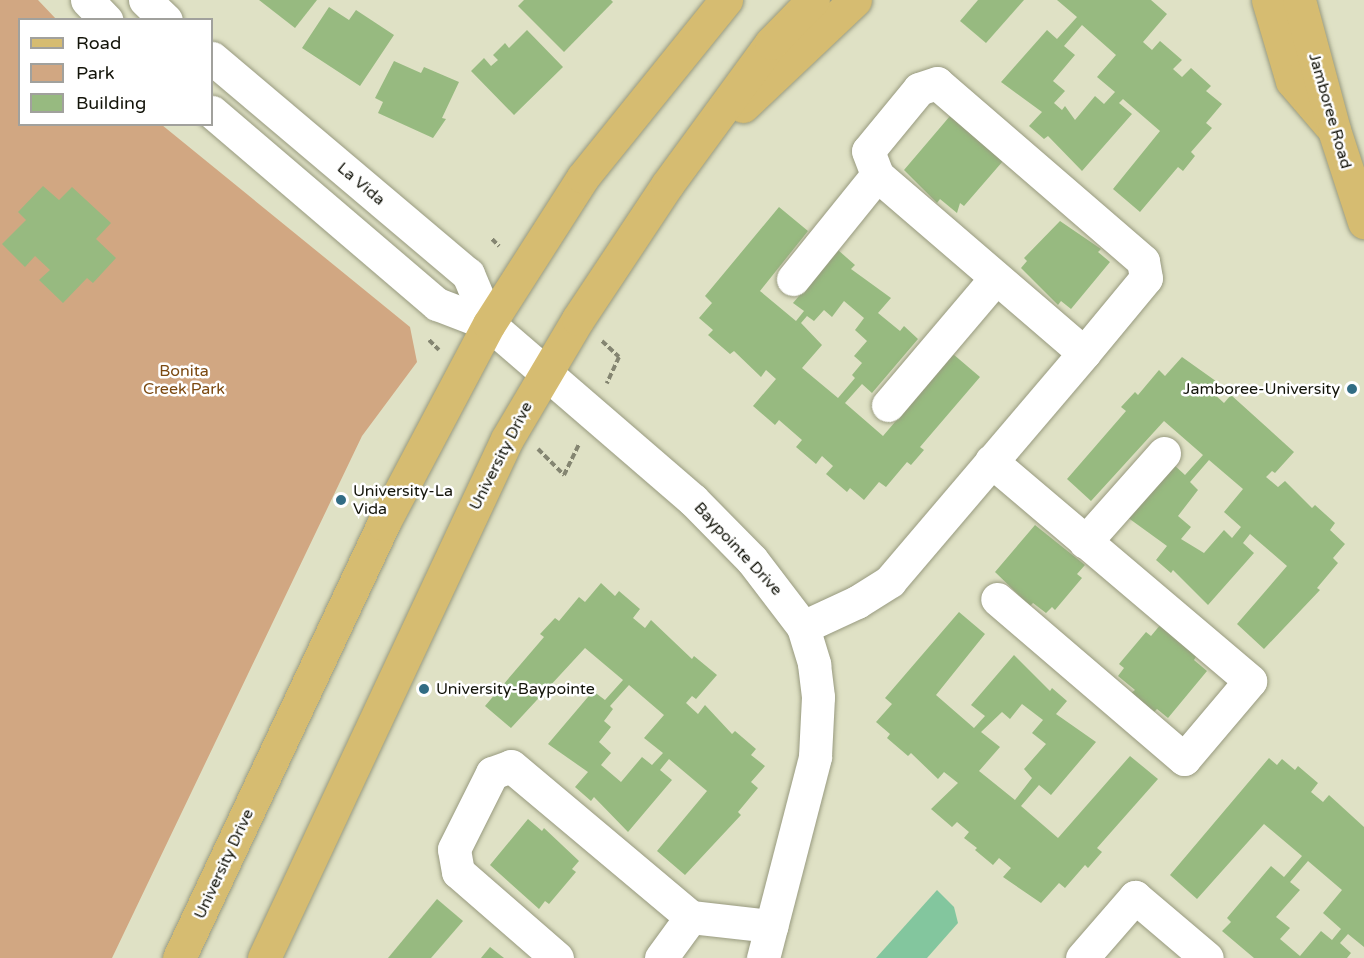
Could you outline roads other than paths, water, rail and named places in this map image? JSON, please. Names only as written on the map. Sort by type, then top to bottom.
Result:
[{"type":"main road","name":"University Drive","points":[[179,958],[383,524],[489,324],[583,177],[726,0]]},
{"type":"main road","name":"University Drive","points":[[264,958],[507,439],[545,374],[690,153],[771,43],[813,0]]},
{"type":"main road","points":[[690,153],[855,0]]},
{"type":"main road","points":[[1268,0],[1292,81],[1334,130]]},
{"type":"main road","name":"Jamboree Road","points":[[1299,0],[1334,130],[1364,222]]},
{"type":"street","points":[[87,0],[104,18]]},
{"type":"street","points":[[145,0],[164,18]]},
{"type":"street","name":"La Vida","points":[[213,59],[468,274],[489,324]]},
{"type":"street","points":[[803,627],[857,602],[890,581],[1084,353],[1146,278],[1143,261],[937,83],[919,88],[868,151],[877,175],[995,279],[1084,353]]},
{"type":"street","name":"La Vida","points":[[213,113],[437,304],[489,324],[545,374]]},
{"type":"street","points":[[793,279],[877,175]]},
{"type":"street","points":[[888,405],[995,279]]},
{"type":"street","name":"Baypointe Drive","points":[[545,374],[693,500],[752,560],[803,627],[814,664],[818,697],[814,757],[763,958]]},
{"type":"street","points":[[1085,542],[1164,453]]},
{"type":"street","points":[[991,461],[1250,681],[1184,759],[997,599]]},
{"type":"street","points":[[557,958],[458,872],[454,849],[492,773],[511,766],[691,917],[771,926]]},
{"type":"street","points":[[1082,958],[1135,897],[1206,958]]},
{"type":"street","points":[[661,958],[691,917]]},
{"type":"place","name":"Jamboree-University","points":[[1352,389]]},
{"type":"place","name":"University-La Vida","points":[[341,500]]},
{"type":"place","name":"University-Baypointe","points":[[424,689]]},
{"type":"park label","name":"Bonita Creek Park","points":[[184,380]]}]
